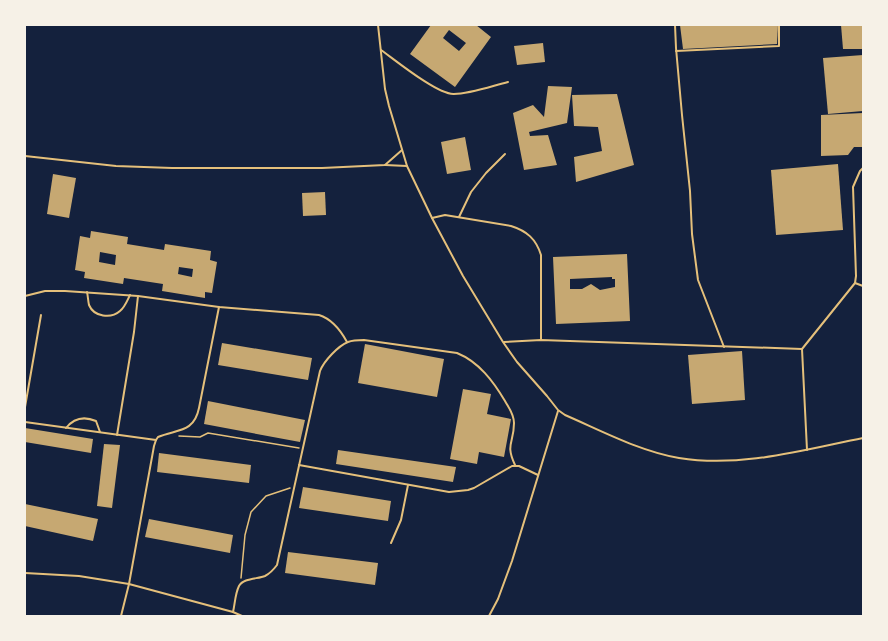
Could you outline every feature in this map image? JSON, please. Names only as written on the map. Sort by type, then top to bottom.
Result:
[{"type":"lane","points":[[378,25],[385,89],[407,166],[432,218],[463,276],[503,342],[517,362],[558,410],[565,415],[632,444],[678,458],[708,462],[769,457],[863,438]]},
{"type":"lane","points":[[675,25],[676,52],[690,191],[692,234],[698,280],[724,347]]},
{"type":"lane","points":[[676,52],[779,46],[780,25]]},
{"type":"lane","points":[[381,50],[433,86],[446,93],[461,93],[508,82]]},
{"type":"lane","points":[[385,164],[402,150]]},
{"type":"lane","points":[[459,217],[471,192],[504,154]]},
{"type":"lane","points":[[25,156],[116,166],[172,168],[322,168],[385,164],[407,166]]},
{"type":"lane","points":[[807,450],[802,349],[855,283],[853,187],[860,171],[863,168]]},
{"type":"lane","points":[[432,218],[445,215],[511,226],[522,229],[532,236],[541,255],[541,340]]},
{"type":"lane","points":[[855,283],[863,286]]},
{"type":"lane","points":[[25,296],[46,292],[87,292],[138,296],[219,307],[319,315],[325,317],[339,330],[347,342]]},
{"type":"lane","points":[[87,292],[89,304],[92,310],[101,315],[108,316],[118,313],[126,304],[130,296]]},
{"type":"lane","points":[[117,435],[134,332],[138,296]]},
{"type":"lane","points":[[25,422],[156,440],[163,435],[183,430],[190,426],[195,421],[199,408],[219,307]]},
{"type":"lane","points":[[25,407],[41,315]]},
{"type":"lane","points":[[233,612],[240,584],[266,575],[277,565],[323,365],[347,342],[364,340],[457,353],[470,360],[493,381],[512,413],[514,425],[509,452],[515,465]]},
{"type":"lane","points":[[503,342],[541,340],[802,349]]},
{"type":"lane","points":[[490,616],[512,561],[558,410]]},
{"type":"lane","points":[[66,428],[76,420],[86,419],[96,422],[100,433]]},
{"type":"lane","points":[[121,616],[156,440]]},
{"type":"lane","points":[[299,465],[449,492],[468,490],[515,465],[538,475]]},
{"type":"lane","points":[[391,543],[401,520],[408,485]]},
{"type":"lane","points":[[25,573],[79,576],[128,584],[233,612],[242,616]]},
{"type":"path","points":[[178,436],[200,437],[208,433],[303,448]]},
{"type":"path","points":[[240,584],[245,535],[251,512],[266,496],[294,487]]},
{"type":"building","points":[[431,25],[476,25],[491,37],[455,87],[410,54]],"holes":[[[449,30],[466,43],[459,51],[443,38]]]},
{"type":"building","points":[[680,25],[778,25],[777,44],[683,49]]},
{"type":"building","points":[[841,25],[863,25],[863,49],[843,49]]},
{"type":"building","points":[[543,43],[545,62],[517,65],[514,46]]},
{"type":"building","points":[[863,55],[863,111],[828,114],[823,58]]},
{"type":"building","points":[[548,86],[572,87],[567,123],[529,132],[530,136],[548,135],[557,165],[524,170],[513,113],[533,105],[544,117]]},
{"type":"building","points":[[617,94],[634,165],[576,182],[574,157],[602,151],[598,127],[574,126],[572,95]]},
{"type":"building","points":[[863,113],[863,147],[854,147],[848,155],[821,156],[821,115]]},
{"type":"building","points":[[465,137],[471,170],[447,174],[441,142]]},
{"type":"building","points":[[838,164],[843,230],[776,235],[771,170]]},
{"type":"building","points":[[53,174],[76,178],[69,218],[47,214]]},
{"type":"building","points":[[325,192],[326,215],[303,216],[302,193]]},
{"type":"building","points":[[91,231],[128,237],[127,244],[164,250],[165,244],[211,251],[210,260],[217,262],[212,293],[205,292],[205,298],[162,291],[163,284],[124,278],[123,284],[84,278],[85,272],[75,270],[80,236],[90,238]],"holes":[[[100,252],[116,255],[115,265],[99,262]],[[179,267],[193,269],[192,277],[178,274]]]},
{"type":"building","points":[[627,254],[630,321],[556,324],[553,257]],"holes":[[[612,277],[612,279],[615,279],[615,287],[600,290],[591,284],[582,289],[570,289],[570,279]]]},
{"type":"building","points":[[222,343],[312,358],[308,380],[218,365]]},
{"type":"building","points":[[365,344],[444,359],[437,397],[358,383]]},
{"type":"building","points":[[742,351],[745,400],[692,404],[688,355]]},
{"type":"building","points":[[463,389],[491,394],[487,414],[511,419],[504,457],[479,452],[477,464],[450,459]]},
{"type":"building","points":[[208,401],[305,420],[300,442],[204,424]]},
{"type":"building","points":[[25,428],[93,439],[91,453],[25,442]]},
{"type":"building","points":[[104,444],[120,445],[112,508],[97,506]]},
{"type":"building","points":[[338,450],[456,467],[453,482],[336,464]]},
{"type":"building","points":[[159,453],[251,465],[249,483],[157,472]]},
{"type":"building","points":[[303,487],[391,501],[388,521],[299,508]]},
{"type":"building","points":[[25,504],[98,519],[93,541],[25,526]]},
{"type":"building","points":[[149,519],[233,535],[230,553],[145,537]]},
{"type":"building","points":[[288,552],[378,563],[375,585],[285,573]]}]
